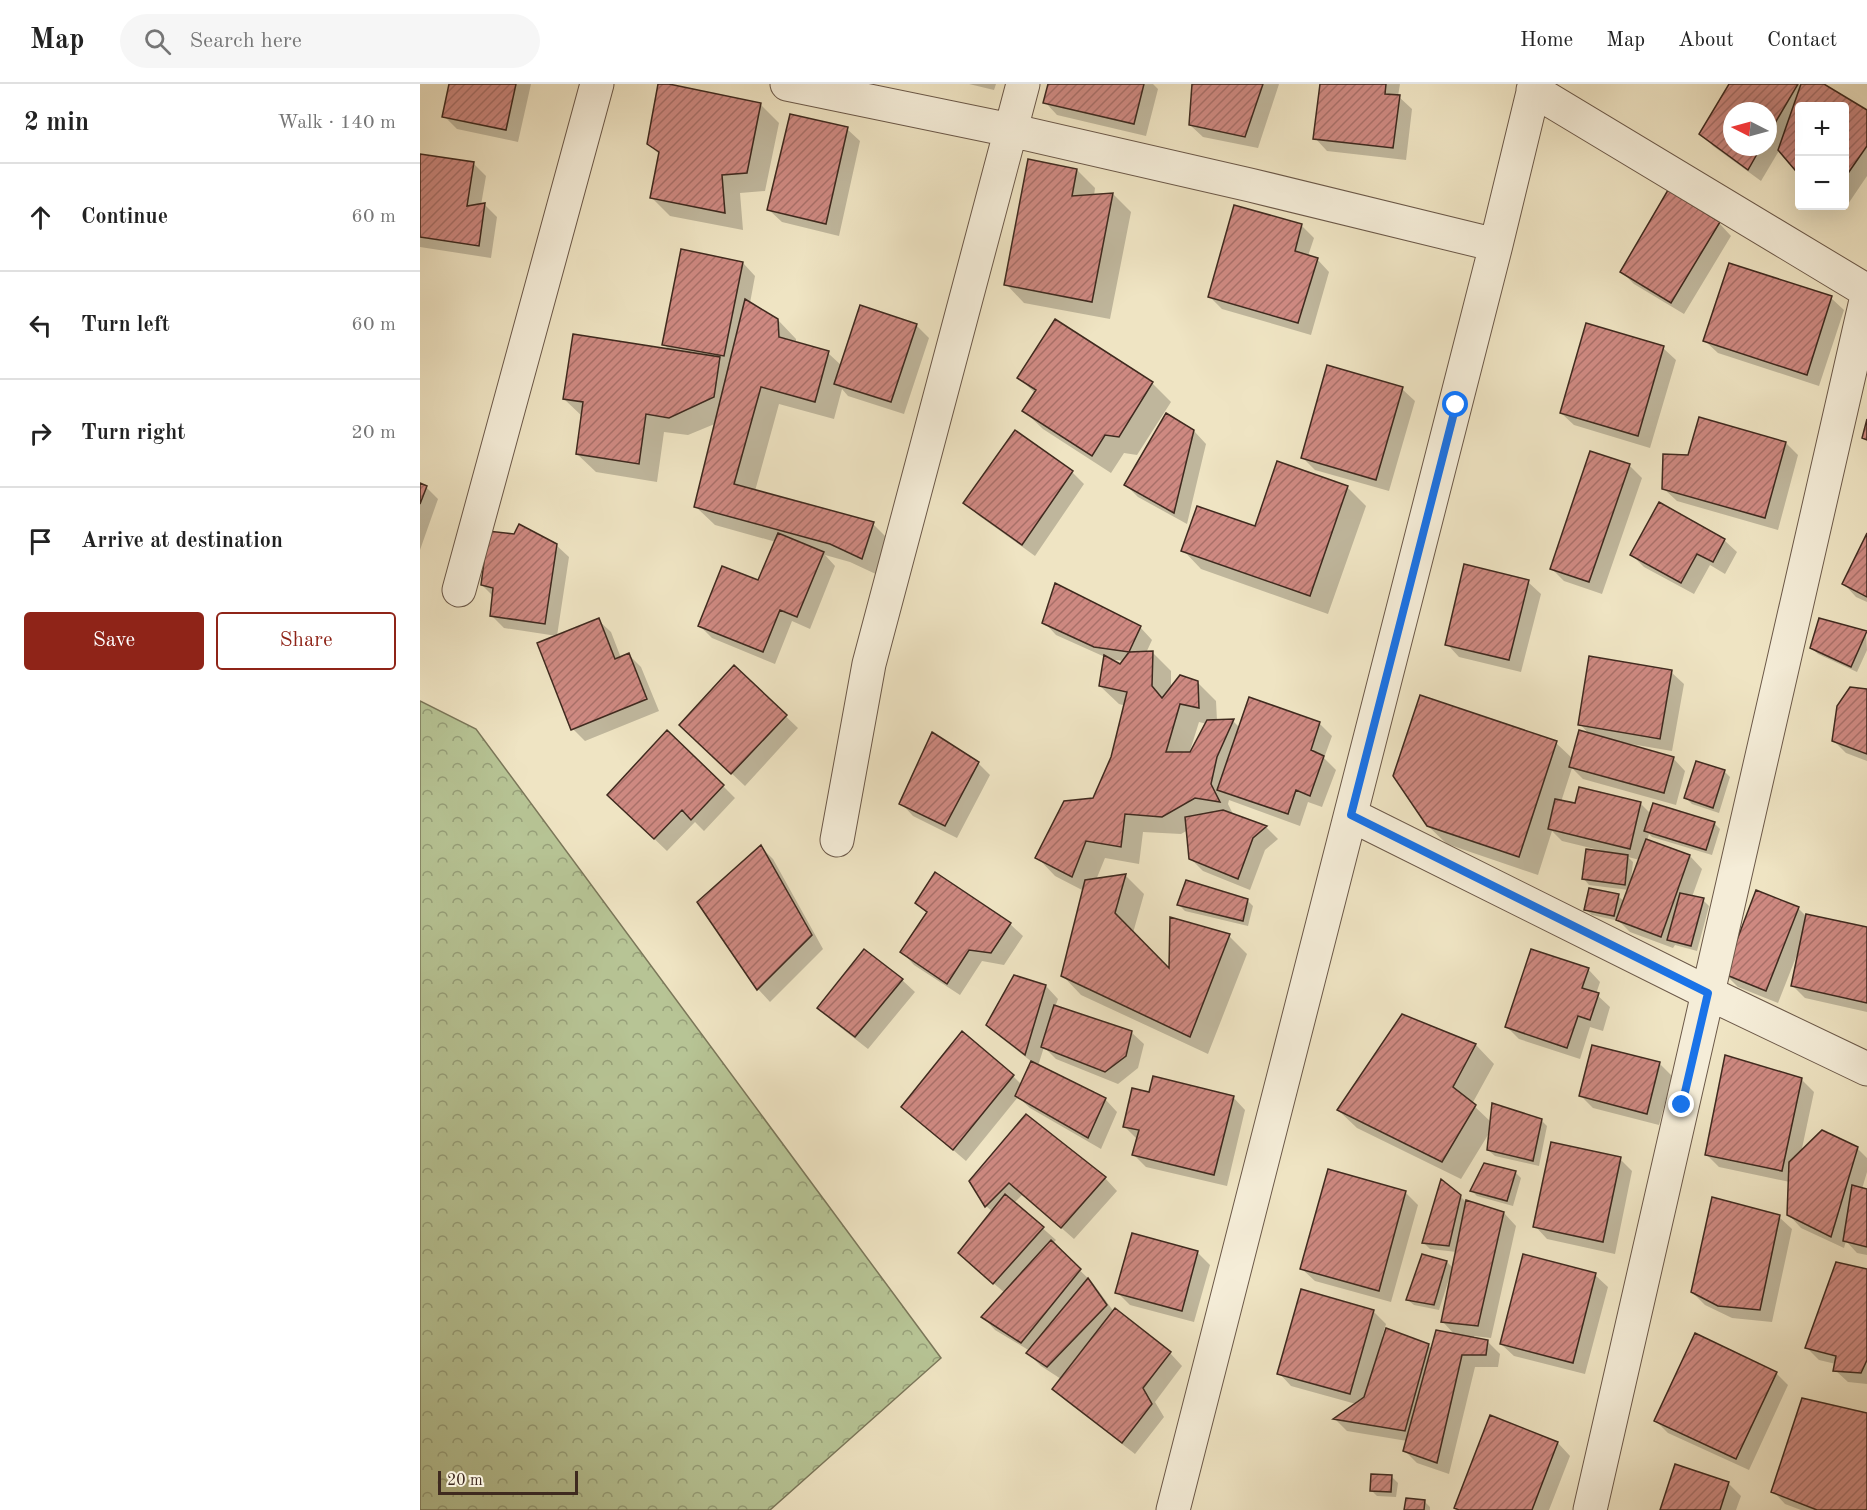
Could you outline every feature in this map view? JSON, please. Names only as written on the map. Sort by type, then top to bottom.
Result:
[{"type":"street","points":[[459,590],[597,84]]},
{"type":"street","points":[[787,84],[1010,130],[1496,245]]},
{"type":"street","points":[[837,840],[869,664],[1023,84]]},
{"type":"street","points":[[1173,1510],[1496,245],[1534,87],[1867,291]]},
{"type":"street","points":[[1590,1510],[1867,296]]},
{"type":"street","points":[[1351,815],[1867,1070]]},
{"type":"green space","points":[[420,701],[476,729],[941,1358],[770,1510],[420,1510]]},
{"type":"building","points":[[449,84],[516,84],[506,130],[442,117]]},
{"type":"building","points":[[658,84],[669,84],[761,103],[747,173],[722,175],[725,213],[650,198],[659,152],[647,144]]},
{"type":"building","points":[[1048,84],[1144,84],[1134,124],[1043,103]]},
{"type":"building","points":[[1192,84],[1263,84],[1245,137],[1189,125]]},
{"type":"building","points":[[1320,84],[1386,84],[1385,94],[1400,95],[1393,148],[1313,139]]},
{"type":"building","points":[[1729,84],[1798,84],[1777,120],[1777,102],[1723,102],[1723,152],[1699,134]]},
{"type":"building","points":[[1801,84],[1824,84],[1867,110],[1867,146],[1849,172],[1849,102],[1795,102],[1795,170],[1778,150]]},
{"type":"building","points":[[790,114],[848,127],[826,224],[767,210]]},
{"type":"building","points":[[420,154],[474,162],[467,206],[485,203],[479,246],[420,237]]},
{"type":"building","points":[[1729,156],[1756,156],[1748,170]]},
{"type":"building","points":[[1028,159],[1077,169],[1072,196],[1113,193],[1092,302],[1004,285]]},
{"type":"building","points":[[1668,190],[1720,222],[1671,303],[1620,272]]},
{"type":"building","points":[[1234,205],[1302,224],[1295,251],[1318,258],[1298,323],[1208,297]]},
{"type":"building","points":[[681,249],[743,262],[724,356],[662,345]]},
{"type":"building","points":[[1729,263],[1832,296],[1807,375],[1703,341]]},
{"type":"building","points":[[745,299],[778,319],[779,337],[829,351],[815,402],[761,387],[734,484],[874,522],[862,559],[830,544],[694,507]]},
{"type":"building","points":[[860,305],[917,324],[891,402],[834,384]]},
{"type":"building","points":[[1055,319],[1153,382],[1119,437],[1105,435],[1092,456],[1022,411],[1036,390],[1017,378]]},
{"type":"building","points":[[1586,323],[1664,346],[1638,436],[1560,413]]},
{"type":"building","points":[[573,334],[720,357],[714,397],[669,418],[646,414],[639,464],[576,454],[583,402],[563,399]]},
{"type":"building","points":[[1327,365],[1403,387],[1376,480],[1301,458]]},
{"type":"building","points":[[1166,413],[1194,430],[1174,513],[1124,485]]},
{"type":"building","points":[[1699,417],[1786,442],[1765,518],[1662,489],[1663,454],[1688,455]]},
{"type":"building","points":[[1867,419],[1867,440],[1862,438]]},
{"type":"building","points":[[1015,430],[1073,471],[1022,545],[963,503]]},
{"type":"building","points":[[1590,451],[1630,464],[1589,582],[1550,569]]},
{"type":"building","points":[[1277,461],[1348,486],[1310,596],[1181,551],[1197,506],[1255,526]]},
{"type":"building","points":[[420,483],[427,486],[420,504]]},
{"type":"building","points":[[1659,502],[1725,539],[1713,562],[1697,554],[1681,583],[1630,555]]},
{"type":"building","points":[[519,524],[557,544],[545,624],[490,616],[493,588],[481,585],[488,531],[514,534]]},
{"type":"building","points":[[778,533],[824,552],[797,617],[780,610],[763,652],[698,626],[722,566],[758,580]]},
{"type":"building","points":[[1867,533],[1867,597],[1842,584]]},
{"type":"building","points":[[1464,564],[1529,580],[1509,660],[1445,645]]},
{"type":"building","points":[[1055,583],[1141,626],[1129,652],[1094,647],[1042,623]]},
{"type":"building","points":[[599,618],[615,659],[629,653],[647,699],[571,730],[537,643]]},
{"type":"building","points":[[1819,618],[1867,631],[1851,667],[1810,648]]},
{"type":"building","points":[[1153,651],[1152,686],[1162,698],[1180,675],[1198,681],[1199,708],[1180,704],[1166,752],[1190,752],[1207,720],[1234,719],[1217,757],[1211,784],[1220,802],[1195,798],[1162,817],[1125,814],[1121,847],[1086,841],[1072,877],[1035,858],[1064,801],[1093,798],[1111,757],[1127,692],[1099,686],[1104,655],[1120,664],[1129,652]]},
{"type":"building","points":[[1589,656],[1672,670],[1660,739],[1578,725]]},
{"type":"building","points":[[734,665],[787,715],[731,774],[679,725]]},
{"type":"building","points":[[1850,687],[1867,689],[1867,754],[1832,741],[1837,706]]},
{"type":"building","points":[[1420,695],[1557,741],[1519,857],[1427,826],[1393,776]]},
{"type":"building","points":[[1249,697],[1320,722],[1311,750],[1324,756],[1310,796],[1296,790],[1288,814],[1217,790]]},
{"type":"building","points":[[667,730],[724,785],[691,820],[682,810],[654,839],[607,795]]},
{"type":"building","points":[[1579,730],[1674,757],[1664,793],[1569,767]]},
{"type":"building","points":[[932,732],[979,762],[945,826],[899,804]]},
{"type":"building","points":[[1696,761],[1725,770],[1713,808],[1684,798]]},
{"type":"building","points":[[1579,787],[1641,802],[1630,849],[1548,829],[1555,799],[1575,803]]},
{"type":"building","points":[[1653,803],[1715,822],[1706,850],[1644,831]]},
{"type":"building","points":[[1223,810],[1267,826],[1253,838],[1238,879],[1189,859],[1185,817]]},
{"type":"building","points":[[1646,839],[1690,855],[1661,937],[1616,920]]},
{"type":"building","points":[[761,845],[812,935],[757,990],[697,902]]},
{"type":"building","points":[[1586,849],[1628,855],[1625,885],[1582,879]]},
{"type":"building","points":[[935,872],[1011,923],[991,953],[969,950],[947,984],[900,952],[927,912],[915,903]]},
{"type":"building","points":[[1126,874],[1115,913],[1169,968],[1170,917],[1230,934],[1190,1037],[1061,976],[1085,880]]},
{"type":"building","points":[[1186,880],[1248,899],[1243,921],[1177,905]]},
{"type":"building","points":[[1589,888],[1619,894],[1614,916],[1584,910]]},
{"type":"building","points":[[1756,890],[1799,907],[1766,991],[1724,974]]},
{"type":"building","points":[[1680,893],[1704,898],[1691,946],[1667,940]]},
{"type":"building","points":[[1806,914],[1867,927],[1867,1003],[1791,986]]},
{"type":"building","points":[[864,949],[903,979],[855,1037],[817,1008]]},
{"type":"building","points":[[1531,949],[1589,968],[1582,988],[1599,993],[1590,1020],[1578,1016],[1567,1048],[1505,1027]]},
{"type":"building","points":[[1014,975],[1046,985],[1025,1055],[986,1025]]},
{"type":"building","points":[[1054,1005],[1132,1031],[1126,1056],[1105,1072],[1041,1047]]},
{"type":"building","points":[[1402,1014],[1476,1044],[1453,1087],[1476,1105],[1442,1162],[1337,1110]]},
{"type":"building","points":[[962,1031],[1014,1075],[953,1150],[901,1107]]},
{"type":"building","points":[[1592,1045],[1660,1062],[1647,1114],[1579,1096]]},
{"type":"building","points":[[1725,1055],[1802,1078],[1782,1171],[1705,1155]]},
{"type":"building","points":[[1031,1061],[1106,1098],[1088,1138],[1015,1096]]},
{"type":"building","points":[[1153,1076],[1234,1096],[1214,1175],[1132,1155],[1139,1130],[1123,1127],[1132,1088],[1149,1092]]},
{"type":"building","points":[[1492,1103],[1542,1119],[1533,1161],[1487,1150]]},
{"type":"building","points":[[1026,1114],[1106,1177],[1061,1228],[1009,1183],[985,1207],[969,1181]]},
{"type":"building","points":[[1822,1130],[1858,1147],[1831,1237],[1787,1215],[1789,1162]]},
{"type":"building","points":[[1551,1142],[1621,1157],[1603,1242],[1533,1227]]},
{"type":"building","points":[[1484,1163],[1516,1171],[1507,1201],[1470,1191]]},
{"type":"building","points":[[1328,1169],[1406,1191],[1379,1291],[1300,1269]]},
{"type":"building","points":[[1441,1179],[1461,1195],[1449,1246],[1422,1243]]},
{"type":"building","points":[[1852,1185],[1867,1189],[1867,1247],[1843,1241]]},
{"type":"building","points":[[1005,1194],[1044,1227],[993,1284],[958,1253]]},
{"type":"building","points":[[1712,1197],[1780,1215],[1760,1310],[1718,1306],[1691,1292]]},
{"type":"building","points":[[1466,1200],[1504,1212],[1478,1326],[1441,1322]]},
{"type":"building","points":[[1132,1233],[1198,1251],[1182,1311],[1115,1293]]},
{"type":"building","points":[[1051,1240],[1081,1269],[1021,1343],[981,1317]]},
{"type":"building","points":[[1422,1254],[1447,1261],[1434,1305],[1406,1300]]},
{"type":"building","points":[[1523,1254],[1596,1273],[1573,1363],[1500,1344]]},
{"type":"building","points":[[1836,1262],[1867,1269],[1867,1360],[1861,1373],[1833,1371],[1836,1356],[1805,1348]]},
{"type":"building","points":[[1088,1278],[1107,1305],[1047,1367],[1026,1353]]},
{"type":"building","points":[[1301,1289],[1374,1310],[1350,1394],[1277,1374]]},
{"type":"building","points":[[1115,1308],[1171,1352],[1143,1388],[1152,1404],[1122,1443],[1052,1389]]},
{"type":"building","points":[[1386,1328],[1429,1344],[1405,1431],[1333,1419],[1364,1397]]},
{"type":"building","points":[[1436,1330],[1488,1340],[1486,1355],[1462,1355],[1437,1463],[1403,1451]]},
{"type":"building","points":[[1695,1333],[1777,1372],[1736,1459],[1654,1421]]},
{"type":"building","points":[[1802,1398],[1867,1413],[1867,1510],[1817,1510],[1771,1492]]},
{"type":"building","points":[[1490,1415],[1558,1442],[1532,1510],[1459,1510],[1454,1508]]},
{"type":"building","points":[[1675,1464],[1729,1482],[1720,1510],[1660,1510]]},
{"type":"building","points":[[1371,1474],[1392,1475],[1391,1492],[1370,1491]]},
{"type":"building","points":[[1406,1498],[1425,1500],[1424,1510],[1404,1510]]},
{"type":"route","points":[[1456,405],[1351,815],[1708,993],[1682,1105]]}]
